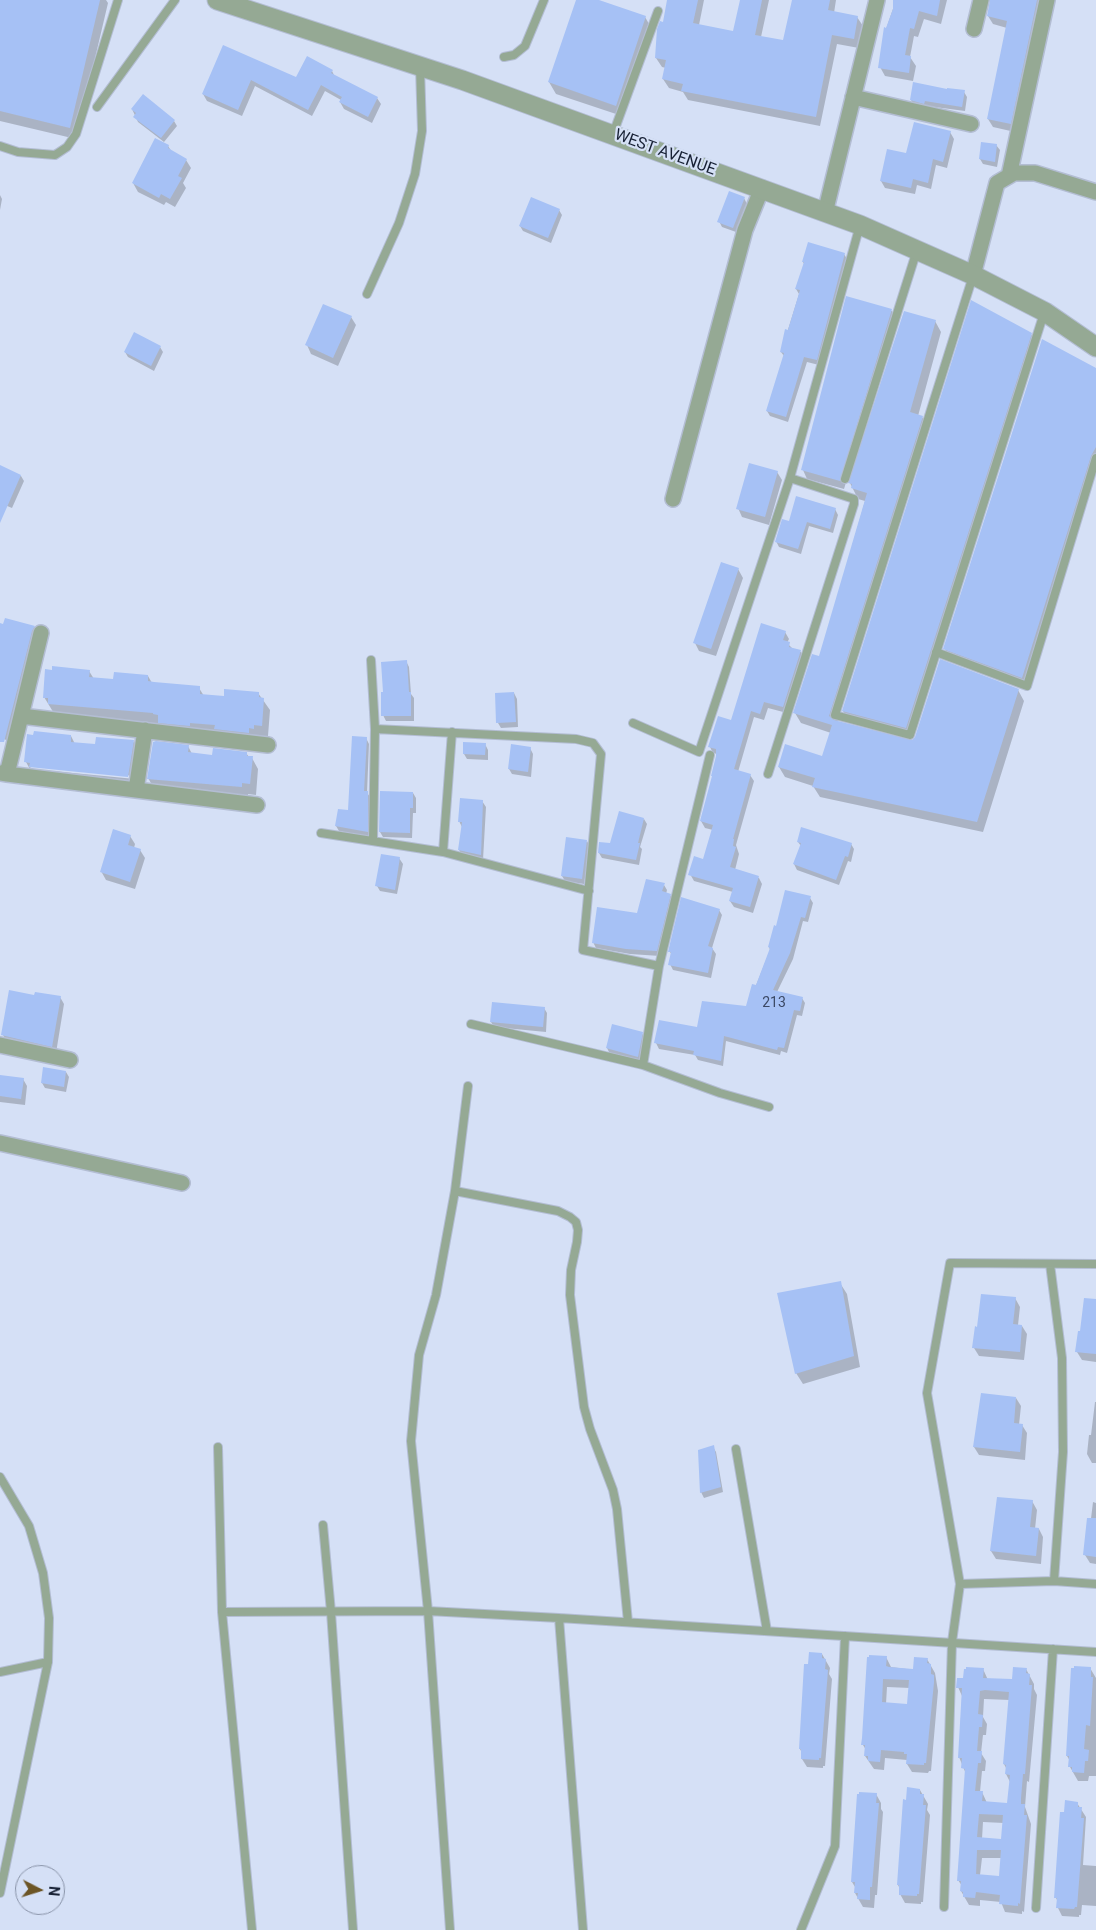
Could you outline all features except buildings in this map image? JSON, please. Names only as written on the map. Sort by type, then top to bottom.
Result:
[{"type":"street","name":"WEST AVENUE","points":[[217,0],[420,67],[613,134],[860,225],[973,275],[1045,312],[1096,347]]},
{"type":"street","points":[[825,213],[877,0]]},
{"type":"street","points":[[974,29],[981,0]]},
{"type":"street","points":[[1009,176],[1047,0]]},
{"type":"street","points":[[853,97],[971,124]]},
{"type":"street","points":[[973,275],[998,182],[1014,173],[1035,172],[1096,192]]},
{"type":"street","points":[[673,500],[745,230],[762,188]]},
{"type":"street","points":[[41,633],[21,716],[3,774],[257,804]]},
{"type":"street","points":[[21,716],[268,745]]},
{"type":"street","points":[[136,790],[146,730]]},
{"type":"street","points":[[0,1045],[70,1060]]},
{"type":"street","points":[[0,1143],[182,1183]]},
{"type":"lane","points":[[0,146],[18,152],[55,155],[67,148],[76,134],[118,0]]},
{"type":"lane","points":[[98,106],[175,0]]},
{"type":"lane","points":[[504,56],[514,55],[525,46],[544,0]]},
{"type":"lane","points":[[613,134],[658,11]]},
{"type":"lane","points":[[366,294],[399,223],[415,174],[422,131],[420,67]]},
{"type":"lane","points":[[633,723],[699,752],[790,478],[860,225]]},
{"type":"lane","points":[[845,479],[917,250]]},
{"type":"lane","points":[[973,275],[835,715],[910,735],[1045,312]]},
{"type":"lane","points":[[936,652],[1028,686],[1096,458]]},
{"type":"lane","points":[[768,774],[854,504],[854,498],[790,478]]},
{"type":"lane","points":[[371,660],[375,729],[373,840]]},
{"type":"lane","points":[[375,729],[576,738],[593,743],[601,754],[584,950],[659,966]]},
{"type":"lane","points":[[443,852],[452,732]]},
{"type":"lane","points":[[643,1065],[659,966],[710,754]]},
{"type":"lane","points":[[321,833],[443,852],[589,891]]},
{"type":"lane","points":[[471,1024],[643,1065],[769,1107]]},
{"type":"lane","points":[[450,1930],[428,1611],[411,1441],[419,1355],[436,1295],[455,1192],[468,1086]]},
{"type":"lane","points":[[455,1192],[558,1211],[570,1216],[576,1222],[578,1236],[571,1270],[570,1295],[584,1407],[590,1429],[613,1490],[617,1509],[628,1622]]},
{"type":"lane","points":[[944,1907],[952,1642],[960,1584],[927,1393],[950,1263],[1096,1264]]},
{"type":"lane","points":[[1050,1264],[1062,1358],[1063,1452],[1054,1581]]},
{"type":"lane","points":[[218,1447],[222,1612],[252,1930]]},
{"type":"lane","points":[[736,1449],[767,1631]]},
{"type":"lane","points":[[0,1477],[29,1526],[43,1573],[49,1618],[48,1662],[0,1893]]},
{"type":"lane","points":[[323,1525],[331,1612],[353,1930]]},
{"type":"lane","points":[[960,1584],[1054,1581],[1096,1584]]},
{"type":"lane","points":[[222,1612],[428,1611],[1096,1652]]},
{"type":"lane","points":[[559,1618],[582,1930]]},
{"type":"lane","points":[[801,1930],[835,1846],[845,1636]]},
{"type":"lane","points":[[1036,1908],[1053,1649]]},
{"type":"lane","points":[[0,1672],[48,1662]]}]
